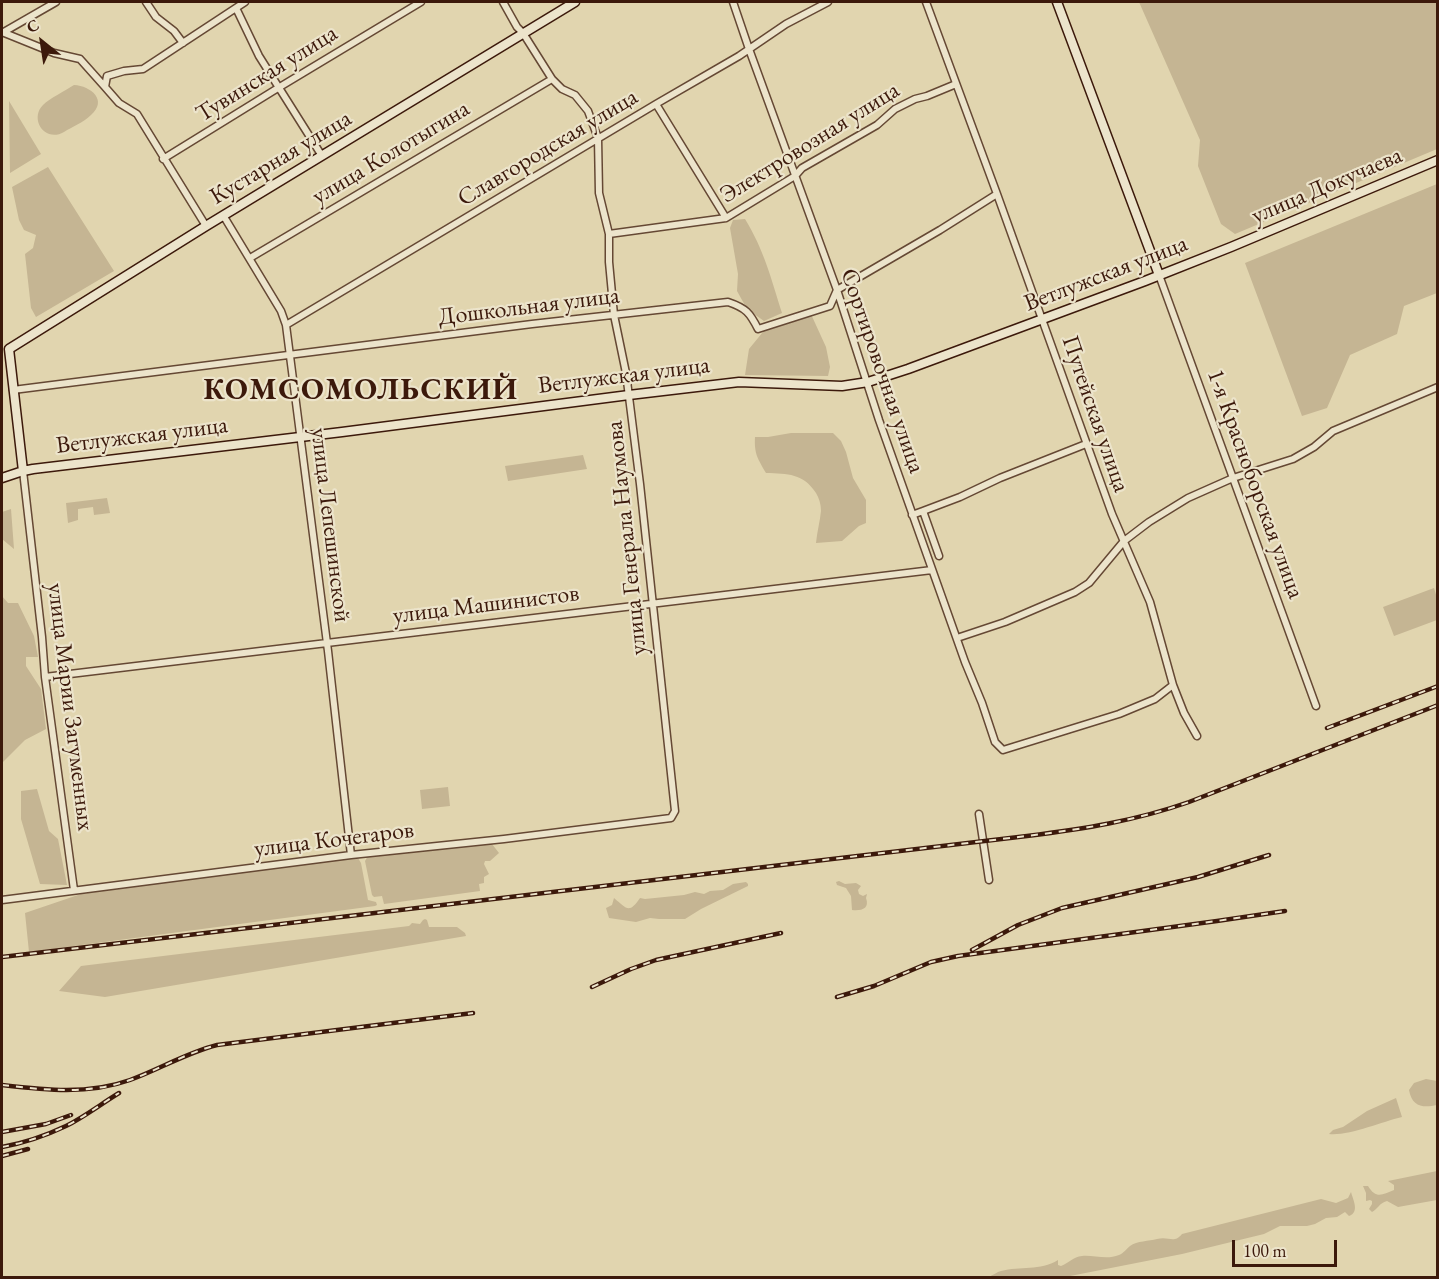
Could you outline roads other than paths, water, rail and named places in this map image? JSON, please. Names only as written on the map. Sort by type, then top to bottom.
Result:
[{"type":"main road","name":"Кустарная улица","points":[[9,349],[223,215],[575,2]]},
{"type":"main road","points":[[1057,2],[1159,275]]},
{"type":"main road","name":"улица Докучаева","points":[[1231,247],[1437,160]]},
{"type":"main road","name":"Ветлужская улица","points":[[2,478],[22,471],[739,382],[842,386],[868,382],[1043,320],[1231,247]]},
{"type":"main road","name":"улица Марии Загуменных","points":[[9,349],[22,471]]},
{"type":"street","points":[[2,33],[56,2]]},
{"type":"street","points":[[146,2],[156,17],[183,43]]},
{"type":"street","points":[[105,87],[107,76],[143,69],[245,2]]},
{"type":"street","name":"Тувинская улица","points":[[163,159],[421,2]]},
{"type":"street","name":"улица Генерала Наумова","points":[[503,2],[552,79],[575,95],[588,111],[598,138],[598,193],[609,234],[614,315],[629,395],[654,603],[675,811],[671,818]]},
{"type":"street","name":"Сортировочная улица","points":[[733,2],[748,49],[837,290],[912,515],[995,742],[1003,750],[1119,714],[1155,699],[1173,685]]},
{"type":"street","name":"Славгородская улица","points":[[286,325],[748,49],[786,24],[828,2]]},
{"type":"street","name":"Путейская улица","points":[[926,2],[998,194],[1112,514],[1150,602],[1173,685],[1184,713],[1197,736]]},
{"type":"street","points":[[236,8],[258,56],[322,156]]},
{"type":"street","points":[[2,33],[54,53],[80,60],[119,103],[137,114],[206,226]]},
{"type":"street","name":"улица Колотыгина","points":[[250,258],[552,79]]},
{"type":"street","name":"Электровозная улица","points":[[609,234],[726,218],[795,176],[802,168],[877,125],[896,109],[915,99],[956,84]]},
{"type":"street","points":[[656,104],[726,218]]},
{"type":"street","name":"Дошкольная улица","points":[[13,390],[532,324],[728,302],[740,306],[750,314],[758,329],[830,306],[837,290],[998,194]]},
{"type":"street","name":"улица Лепешинской","points":[[223,215],[281,311],[286,325],[327,642],[351,855]]},
{"type":"street","name":"1-я Красноборская улица","points":[[1159,275],[1316,706]]},
{"type":"street","points":[[957,638],[1005,622],[1089,583],[1124,541],[1149,522],[1188,498],[1233,478],[1293,459],[1314,447],[1333,431],[1437,387]]},
{"type":"street","points":[[912,515],[1086,444]]},
{"type":"street","name":"улица Марии Загуменных","points":[[22,471],[45,676],[74,890]]},
{"type":"street","points":[[923,511],[939,556]]},
{"type":"street","name":"улица Машинистов","points":[[45,676],[932,570]]},
{"type":"street","points":[[979,814],[989,880]]},
{"type":"street","name":"улица Кочегаров","points":[[2,900],[351,855],[671,818]]},
{"type":"railway","points":[[1327,728],[1438,686]]},
{"type":"railway","points":[[2,957],[1089,827],[1129,819],[1189,802],[1438,705]]},
{"type":"railway","points":[[972,950],[1018,925],[1062,908],[1198,877],[1269,855]]},
{"type":"railway","points":[[837,997],[874,986],[931,962],[958,956],[1285,911]]},
{"type":"railway","points":[[592,987],[656,960],[781,933]]},
{"type":"railway","points":[[2,1085],[50,1090],[98,1088],[130,1080],[217,1045],[473,1013]]},
{"type":"railway","points":[[2,1147],[34,1139],[66,1126],[119,1093]]},
{"type":"railway","points":[[2,1132],[46,1124],[71,1115]]},
{"type":"railway","points":[[2,1156],[28,1149]]},
{"type":"district","name":"КОМСОМОЛЬСКИЙ","points":[[361,391]]}]
